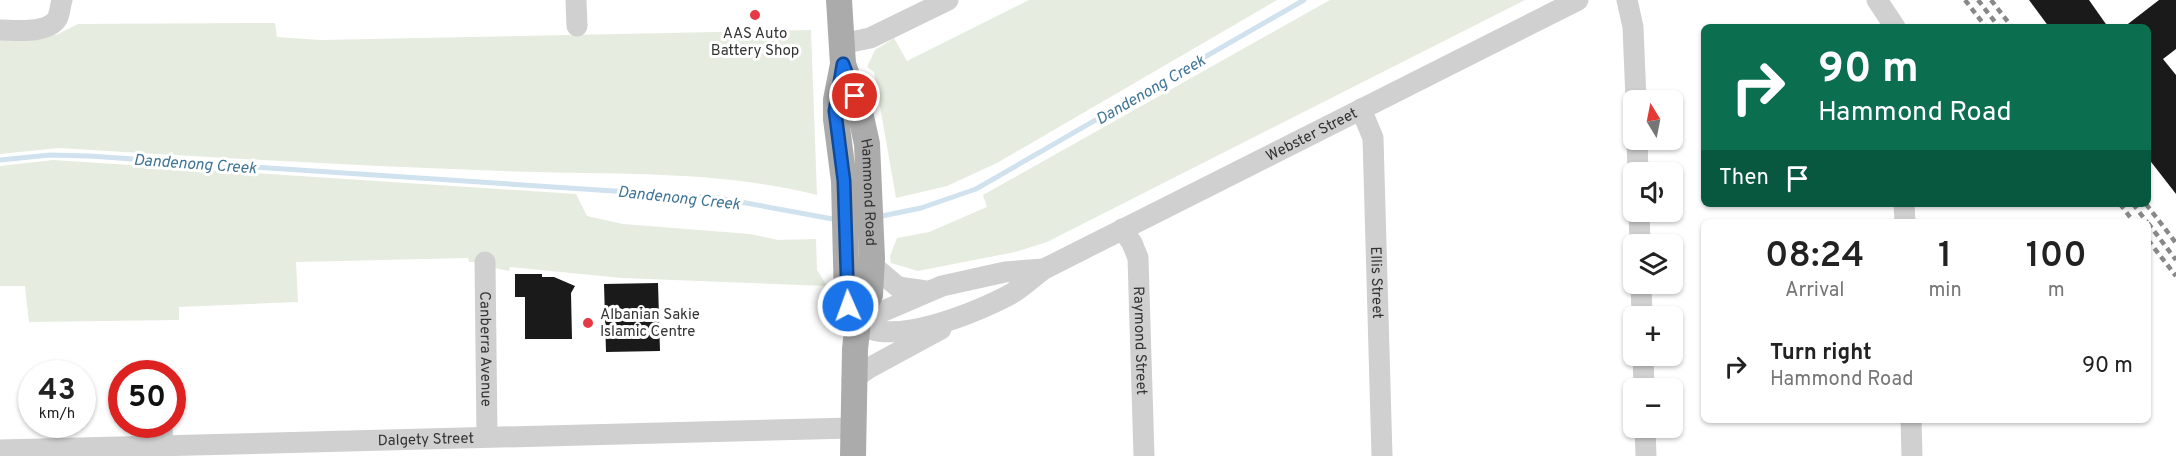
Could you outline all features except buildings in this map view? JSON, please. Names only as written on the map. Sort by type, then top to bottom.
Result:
[{"type":"main road","name":"Hammond Road","points":[[839,0],[842,54],[835,111],[844,181],[847,301],[858,321]]},
{"type":"main road","name":"Hammond Road","points":[[842,54],[860,112],[869,178],[872,261],[870,298],[858,321],[852,380],[853,456]]},
{"type":"street","points":[[576,0],[577,26]]},
{"type":"street","points":[[842,54],[948,0]]},
{"type":"street","name":"Webster Street","points":[[852,380],[868,368],[964,315],[1010,294],[1044,269],[1578,0]]},
{"type":"street","points":[[1627,0],[1633,27],[1636,90]]},
{"type":"street","points":[[1877,0],[1893,24]]},
{"type":"street","points":[[0,30],[33,30],[50,25],[60,9]]},
{"type":"street","name":"Ellis Street","points":[[1361,109],[1373,138],[1382,456]]},
{"type":"street","name":"Raymond Street","points":[[1122,230],[1132,243],[1138,258],[1144,456]]},
{"type":"street","name":"Webster Street","points":[[872,261],[898,286],[926,291]]},
{"type":"street","name":"Canberra Avenue","points":[[485,262],[491,443]]},
{"type":"street","name":"Webster Street","points":[[858,321],[926,291],[1005,272],[1044,269]]},
{"type":"street","name":"Webster Street","points":[[858,321],[871,329],[901,330],[933,325],[964,315]]},
{"type":"street","points":[[1911,423],[1912,456]]},
{"type":"street","name":"Dalgety Street","points":[[0,450],[163,442],[491,443],[852,428]]},
{"type":"street","points":[[1645,438],[1646,456]]},
{"type":"shaded area","points":[[1029,0],[1277,0],[997,163],[947,186],[896,198],[874,72],[867,67],[875,50],[894,38],[907,61]]},
{"type":"shaded area","points":[[1330,0],[1525,0],[1047,242],[1015,252],[918,271],[891,263],[890,256],[897,238],[929,232],[987,207],[983,195]]},
{"type":"shaded area","points":[[275,23],[277,37],[320,40],[811,30],[817,195],[740,181],[661,175],[391,167],[59,148],[0,154],[0,37],[56,35],[78,24]]},
{"type":"shaded area","points":[[53,160],[576,194],[587,216],[623,224],[750,234],[778,240],[816,239],[817,270],[827,286],[622,278],[510,267],[509,271],[490,267],[489,262],[469,262],[468,258],[296,262],[298,302],[179,307],[179,320],[29,322],[25,286],[0,286],[0,166]]},
{"type":"waterway","name":"Dandenong Creek","points":[[877,217],[921,208],[976,189],[1304,0]]},
{"type":"waterway","name":"Dandenong Creek","points":[[0,160],[50,155],[89,156],[719,198],[838,220]]},
{"type":"railway","points":[[1965,0],[1984,24]]},
{"type":"railway","points":[[1978,0],[1997,24]]},
{"type":"railway","points":[[1991,0],[2010,24]]},
{"type":"railway","points":[[2122,207],[2132,219]]},
{"type":"railway","points":[[2135,207],[2145,219]]},
{"type":"railway","points":[[2148,207],[2176,243]]},
{"type":"railway","points":[[2151,227],[2176,260]]},
{"type":"railway","points":[[2151,244],[2176,276]]},
{"type":"place","name":"AAS Auto Battery Shop","points":[[755,15]]},
{"type":"place","name":"Albanian Sakie Islamic Centre","points":[[588,323]]},
{"type":"route","points":[[848,306],[844,181],[835,111],[843,64],[855,96]]}]
